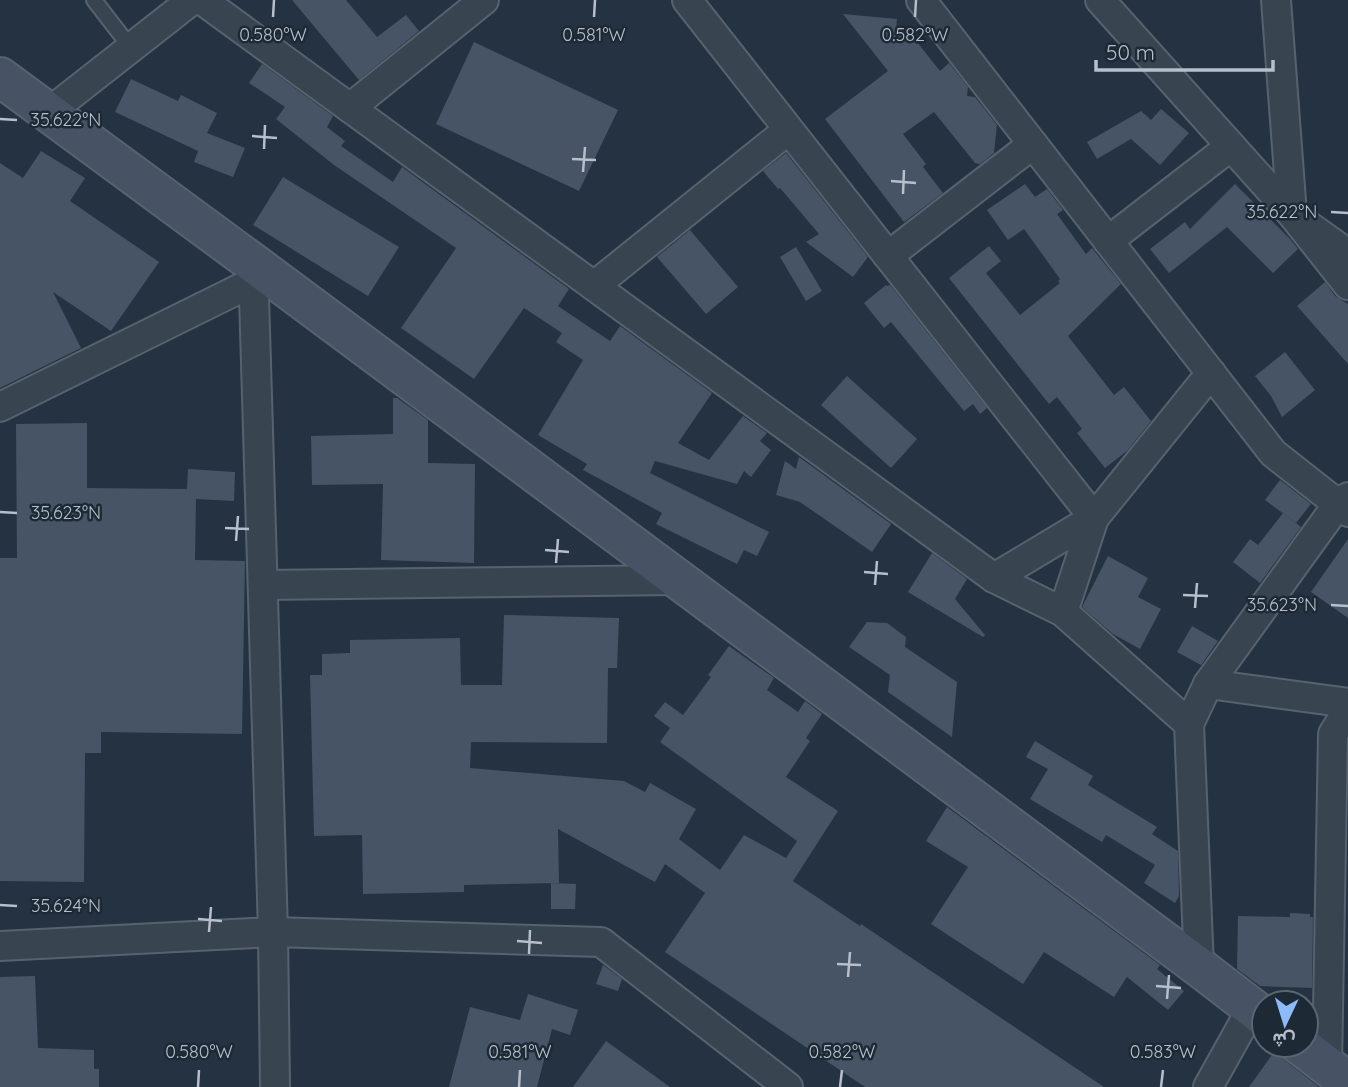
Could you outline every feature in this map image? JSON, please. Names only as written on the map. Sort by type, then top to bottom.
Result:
[{"type":"street","points":[[48,113],[192,0]]},
{"type":"street","points":[[202,0],[994,578],[1063,612],[1189,724]]},
{"type":"street","points":[[350,108],[484,0]]},
{"type":"street","points":[[687,0],[1094,518]]},
{"type":"street","points":[[921,0],[1273,453],[1345,504],[1208,684],[1189,724],[1199,967]]},
{"type":"street","points":[[1100,0],[1292,214],[1348,285]]},
{"type":"street","points":[[1276,0],[1292,214]]},
{"type":"street","points":[[0,77],[253,273],[678,580],[1250,1007]]},
{"type":"street","points":[[594,286],[788,130]]},
{"type":"street","points":[[888,256],[1033,144]]},
{"type":"street","points":[[1108,241],[1231,146]]},
{"type":"street","points":[[1292,214],[1348,254]]},
{"type":"street","points":[[0,407],[253,273]]},
{"type":"street","points":[[253,273],[273,932],[275,1087]]},
{"type":"street","points":[[994,578],[1094,518],[1211,373]]},
{"type":"street","points":[[1063,612],[1094,518]]},
{"type":"street","points":[[262,585],[678,580]]},
{"type":"street","points":[[1208,684],[1348,703]]},
{"type":"street","points":[[1325,1064],[1340,792],[1333,734],[1348,710]]},
{"type":"street","points":[[0,946],[273,932],[601,942],[788,1087]]},
{"type":"street","points":[[1208,1087],[1250,1025]]},
{"type":"lane","points":[[94,0],[131,48]]},
{"type":"building","points":[[292,0],[346,0],[377,37],[406,15],[419,31],[359,80]]},
{"type":"building","points":[[843,14],[897,19],[896,30],[909,32],[940,71],[949,63],[968,87],[967,96],[975,97],[997,125],[994,153],[980,164],[975,163],[934,112],[903,134],[926,164],[923,167],[943,193],[904,222],[825,119],[888,71]]},
{"type":"building","points":[[474,42],[618,110],[579,191],[436,124]]},
{"type":"building","points":[[262,64],[333,116],[327,127],[345,141],[341,146],[393,182],[402,167],[569,289],[558,306],[610,341],[620,326],[712,393],[678,443],[709,460],[743,416],[767,433],[760,441],[771,450],[751,477],[744,471],[737,484],[655,461],[650,473],[769,532],[757,556],[744,550],[737,564],[656,524],[662,513],[583,470],[587,464],[538,435],[583,360],[556,342],[562,333],[524,308],[474,379],[401,328],[456,248],[334,165],[276,119],[285,107],[249,83]]},
{"type":"building","points":[[131,79],[178,101],[181,95],[217,113],[207,133],[245,148],[233,177],[194,162],[198,151],[115,112]]},
{"type":"building","points":[[1161,109],[1189,133],[1160,165],[1131,139],[1097,159],[1087,142],[1141,111],[1151,120]]},
{"type":"building","points":[[41,151],[85,178],[70,201],[159,262],[111,331],[53,292],[81,348],[0,388],[0,163],[23,178]]},
{"type":"building","points":[[786,153],[868,257],[853,277],[806,242],[819,234],[763,171]]},
{"type":"building","points":[[283,177],[399,247],[368,296],[253,225]]},
{"type":"building","points":[[1025,184],[1035,197],[1047,189],[1063,210],[1057,214],[1086,254],[1092,248],[1121,284],[1068,336],[1114,395],[1124,387],[1151,421],[1127,451],[1105,468],[1077,433],[1082,429],[1057,397],[1049,404],[949,278],[989,246],[1001,261],[986,273],[1020,315],[1060,283],[1060,279],[1024,229],[1008,240],[987,210]]},
{"type":"building","points":[[1235,184],[1298,249],[1273,273],[1227,227],[1169,273],[1150,249],[1185,222],[1190,229]]},
{"type":"building","points":[[690,230],[738,287],[706,314],[657,257]]},
{"type":"building","points":[[796,247],[822,291],[806,301],[780,257]]},
{"type":"building","points":[[1325,282],[1335,296],[1348,304],[1348,364],[1297,306]]},
{"type":"building","points":[[886,285],[890,285],[987,408],[980,414],[973,404],[964,411],[891,322],[884,328],[864,303]]},
{"type":"building","points":[[1285,352],[1315,390],[1282,417],[1271,396],[1255,376]]},
{"type":"building","points":[[847,376],[917,439],[891,468],[821,405]]},
{"type":"building","points":[[393,398],[397,398],[428,420],[428,463],[475,464],[474,563],[381,560],[383,484],[312,485],[311,436],[393,434]]},
{"type":"building","points":[[87,423],[87,488],[187,489],[188,469],[235,472],[234,501],[196,499],[195,560],[245,561],[242,734],[101,732],[101,753],[85,753],[84,882],[0,881],[0,558],[17,558],[16,424]]},
{"type":"building","points":[[799,457],[891,524],[872,552],[800,502],[776,495],[785,461],[796,469]]},
{"type":"building","points":[[1280,480],[1311,504],[1296,523],[1265,500]]},
{"type":"building","points":[[1283,513],[1301,527],[1260,583],[1233,562],[1250,539],[1258,545]]},
{"type":"building","points":[[1348,539],[1348,618],[1311,592]]},
{"type":"building","points":[[932,553],[967,579],[955,599],[985,635],[983,637],[908,592]]},
{"type":"building","points":[[1108,556],[1148,578],[1138,597],[1161,609],[1140,649],[1113,634],[1082,607]]},
{"type":"building","points":[[504,615],[619,618],[617,668],[608,668],[607,743],[471,742],[470,768],[624,781],[645,792],[650,783],[696,809],[679,839],[720,870],[744,835],[786,858],[797,841],[660,742],[670,728],[654,716],[665,702],[683,715],[711,677],[708,675],[729,646],[774,678],[767,690],[798,712],[805,701],[822,714],[806,738],[810,741],[786,777],[838,811],[793,881],[1104,1087],[865,1087],[665,952],[705,893],[665,864],[655,882],[558,829],[559,883],[464,885],[464,892],[363,894],[362,835],[314,836],[310,675],[322,675],[322,654],[350,653],[350,640],[460,638],[461,685],[502,685]]},
{"type":"building","points":[[867,622],[887,623],[906,637],[905,647],[957,682],[952,737],[888,692],[890,675],[849,647]]},
{"type":"building","points":[[1192,626],[1218,641],[1201,665],[1177,652]]},
{"type":"building","points":[[1035,741],[1093,776],[1088,785],[1157,827],[1152,834],[1178,851],[1179,896],[1175,903],[1144,883],[1155,865],[1106,835],[1102,842],[1030,799],[1048,769],[1026,757]]},
{"type":"building","points":[[947,807],[1160,965],[1157,969],[1184,991],[1168,1010],[1127,977],[1114,997],[1044,952],[1023,984],[931,924],[968,867],[926,841]]},
{"type":"building","points":[[551,883],[576,884],[575,909],[551,909]]},
{"type":"building","points":[[1290,913],[1310,914],[1310,917],[1313,917],[1312,988],[1260,986],[1237,969],[1238,916],[1290,917]]},
{"type":"building","points":[[603,965],[622,979],[618,991],[596,984]]},
{"type":"building","points":[[35,976],[38,1048],[94,1050],[94,1069],[99,1069],[99,1087],[0,1087],[0,977]]},
{"type":"building","points":[[528,994],[578,1010],[570,1035],[552,1029],[537,1087],[449,1087],[470,1007],[520,1020]]},
{"type":"building","points":[[606,1041],[670,1087],[573,1087]]},
{"type":"building","points":[[1269,1059],[1284,1059],[1319,1087],[1249,1087]]}]
